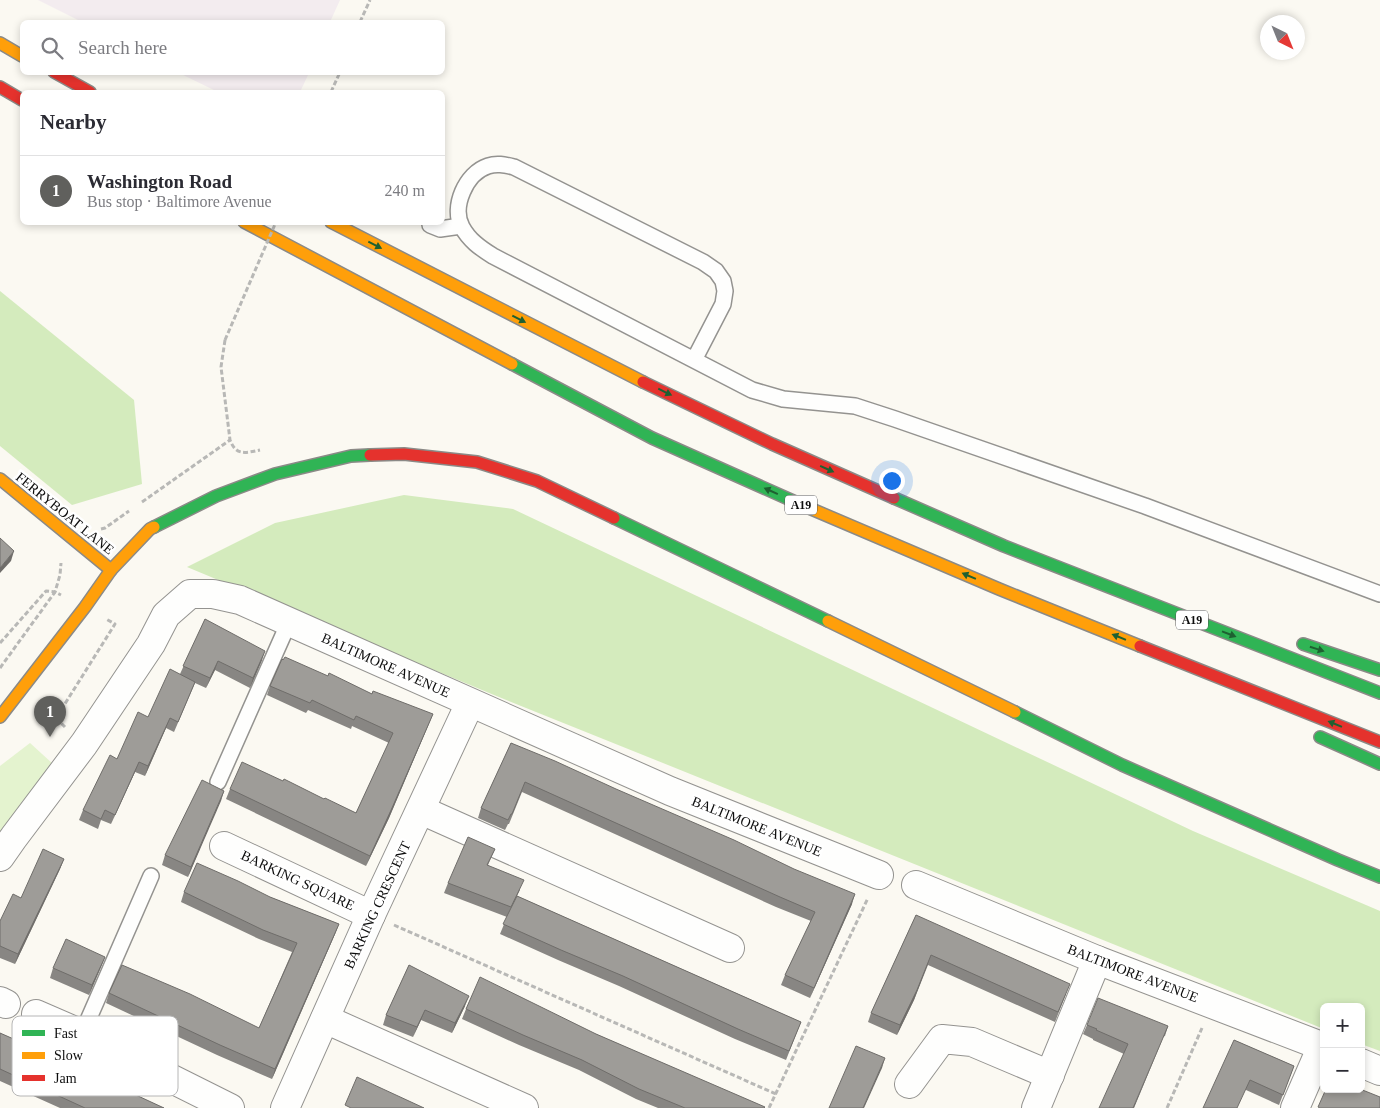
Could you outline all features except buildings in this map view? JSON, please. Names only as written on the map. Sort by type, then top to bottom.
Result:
[{"type":"main road","points":[[0,43],[20,55]]},
{"type":"main road","points":[[59,75],[86,90]]},
{"type":"main road","points":[[0,88],[20,99]]},
{"type":"main road","name":"A19","points":[[250,225],[652,438],[813,510],[999,588],[1380,742]]},
{"type":"main road","name":"A19","points":[[338,225],[610,366],[745,431],[884,494],[1004,546],[1380,693]]},
{"type":"main road","points":[[0,717],[85,607],[111,570],[150,529],[216,496],[275,474],[351,456],[404,454],[477,462],[537,482],[858,635],[1122,765],[1380,877]]},
{"type":"main road","name":"FERRYBOAT LANE","points":[[0,479],[111,570]]},
{"type":"main road","points":[[1004,546],[1202,611]]},
{"type":"main road","points":[[1296,642],[1380,670]]},
{"type":"main road","points":[[1147,648],[1259,706]]},
{"type":"main road","points":[[1311,733],[1380,764]]},
{"type":"street","name":"BALTIMORE AVENUE","points":[[0,857],[89,736],[151,644],[166,615],[190,594],[213,594],[240,600],[670,791],[879,875]]},
{"type":"street","name":"BARKING CRESCENT","points":[[285,1108],[371,915],[470,703]]},
{"type":"street","points":[[421,810],[730,948]]},
{"type":"street","name":"BARKING SQUARE","points":[[224,846],[371,915]]},
{"type":"street","name":"BALTIMORE AVENUE","points":[[916,885],[1098,960],[1320,1046]]},
{"type":"street","points":[[1036,1108],[1098,960]]},
{"type":"street","points":[[36,1014],[41,1016]]},
{"type":"street","points":[[325,1019],[524,1108]]},
{"type":"street","points":[[909,1084],[942,1039],[972,1042],[1050,1075]]},
{"type":"street","points":[[1295,1108],[1323,1048]]},
{"type":"street","points":[[1365,1065],[1380,1071]]},
{"type":"street","points":[[178,1082],[230,1108]]},
{"type":"lane","points":[[694,360],[723,304],[725,292],[723,281],[716,272],[703,262],[514,167],[499,163],[486,166],[476,172],[467,184],[458,213],[461,226],[478,247],[492,256],[752,390],[783,399],[855,406],[1145,506],[1380,594]]},
{"type":"lane","points":[[430,225],[440,228],[461,226]]},
{"type":"lane","points":[[218,782],[289,622]]},
{"type":"lane","points":[[90,1016],[151,876]]},
{"type":"path","points":[[361,20],[370,0]]},
{"type":"path","points":[[332,90],[339,75]]},
{"type":"path","points":[[77,542],[90,526],[98,529],[105,528],[230,440],[221,367],[225,340],[275,225]]},
{"type":"path","points":[[0,643],[46,591],[55,592]]},
{"type":"path","points":[[70,732],[56,718],[115,624],[85,607]]},
{"type":"path","points":[[769,1108],[879,875]]},
{"type":"path","points":[[371,915],[776,1094]]},
{"type":"path","points":[[1167,1108],[1213,1004]]},
{"type":"shaded area","points":[[38,0],[340,0],[331,20],[78,20]]},
{"type":"shaded area","points":[[183,75],[308,75],[301,90],[214,90]]},
{"type":"green space","points":[[0,291],[134,400],[142,484],[72,505],[0,446]]},
{"type":"green space","points":[[404,495],[513,509],[1193,831],[1380,911],[1380,1051],[1365,1045],[1365,1003],[1320,1003],[1320,1027],[494,695],[187,567],[275,523]]},
{"type":"green space","points":[[30,743],[53,764],[0,838],[0,766]]},
{"type":"traffic: fast","points":[[512,364],[652,438],[802,505]]},
{"type":"traffic: fast","points":[[154,527],[216,496],[275,474],[351,456],[370,455]]},
{"type":"traffic: fast","points":[[894,498],[1004,546],[1380,693]]},
{"type":"traffic: fast","points":[[614,518],[828,621]]},
{"type":"traffic: fast","points":[[1303,644],[1380,670]]},
{"type":"traffic: fast","points":[[1015,712],[1122,765],[1380,877]]},
{"type":"traffic: fast","points":[[1320,737],[1380,764]]},
{"type":"traffic: slow","points":[[0,43],[20,55]]},
{"type":"traffic: slow","points":[[250,225],[512,364]]},
{"type":"traffic: slow","points":[[337,225],[643,382]]},
{"type":"traffic: slow","points":[[0,479],[111,570]]},
{"type":"traffic: slow","points":[[802,505],[999,589],[1140,646]]},
{"type":"traffic: slow","points":[[0,717],[85,607],[111,570],[154,527]]},
{"type":"traffic: slow","points":[[828,621],[1015,712]]},
{"type":"traffic: jam","points":[[59,75],[86,90]]},
{"type":"traffic: jam","points":[[0,87],[20,99]]},
{"type":"traffic: jam","points":[[643,382],[772,444],[894,498]]},
{"type":"traffic: jam","points":[[370,455],[404,454],[477,462],[537,481],[614,518]]},
{"type":"traffic: jam","points":[[1140,646],[1380,742]]},
{"type":"place","name":"Washington Road","points":[[50,737]]}]
